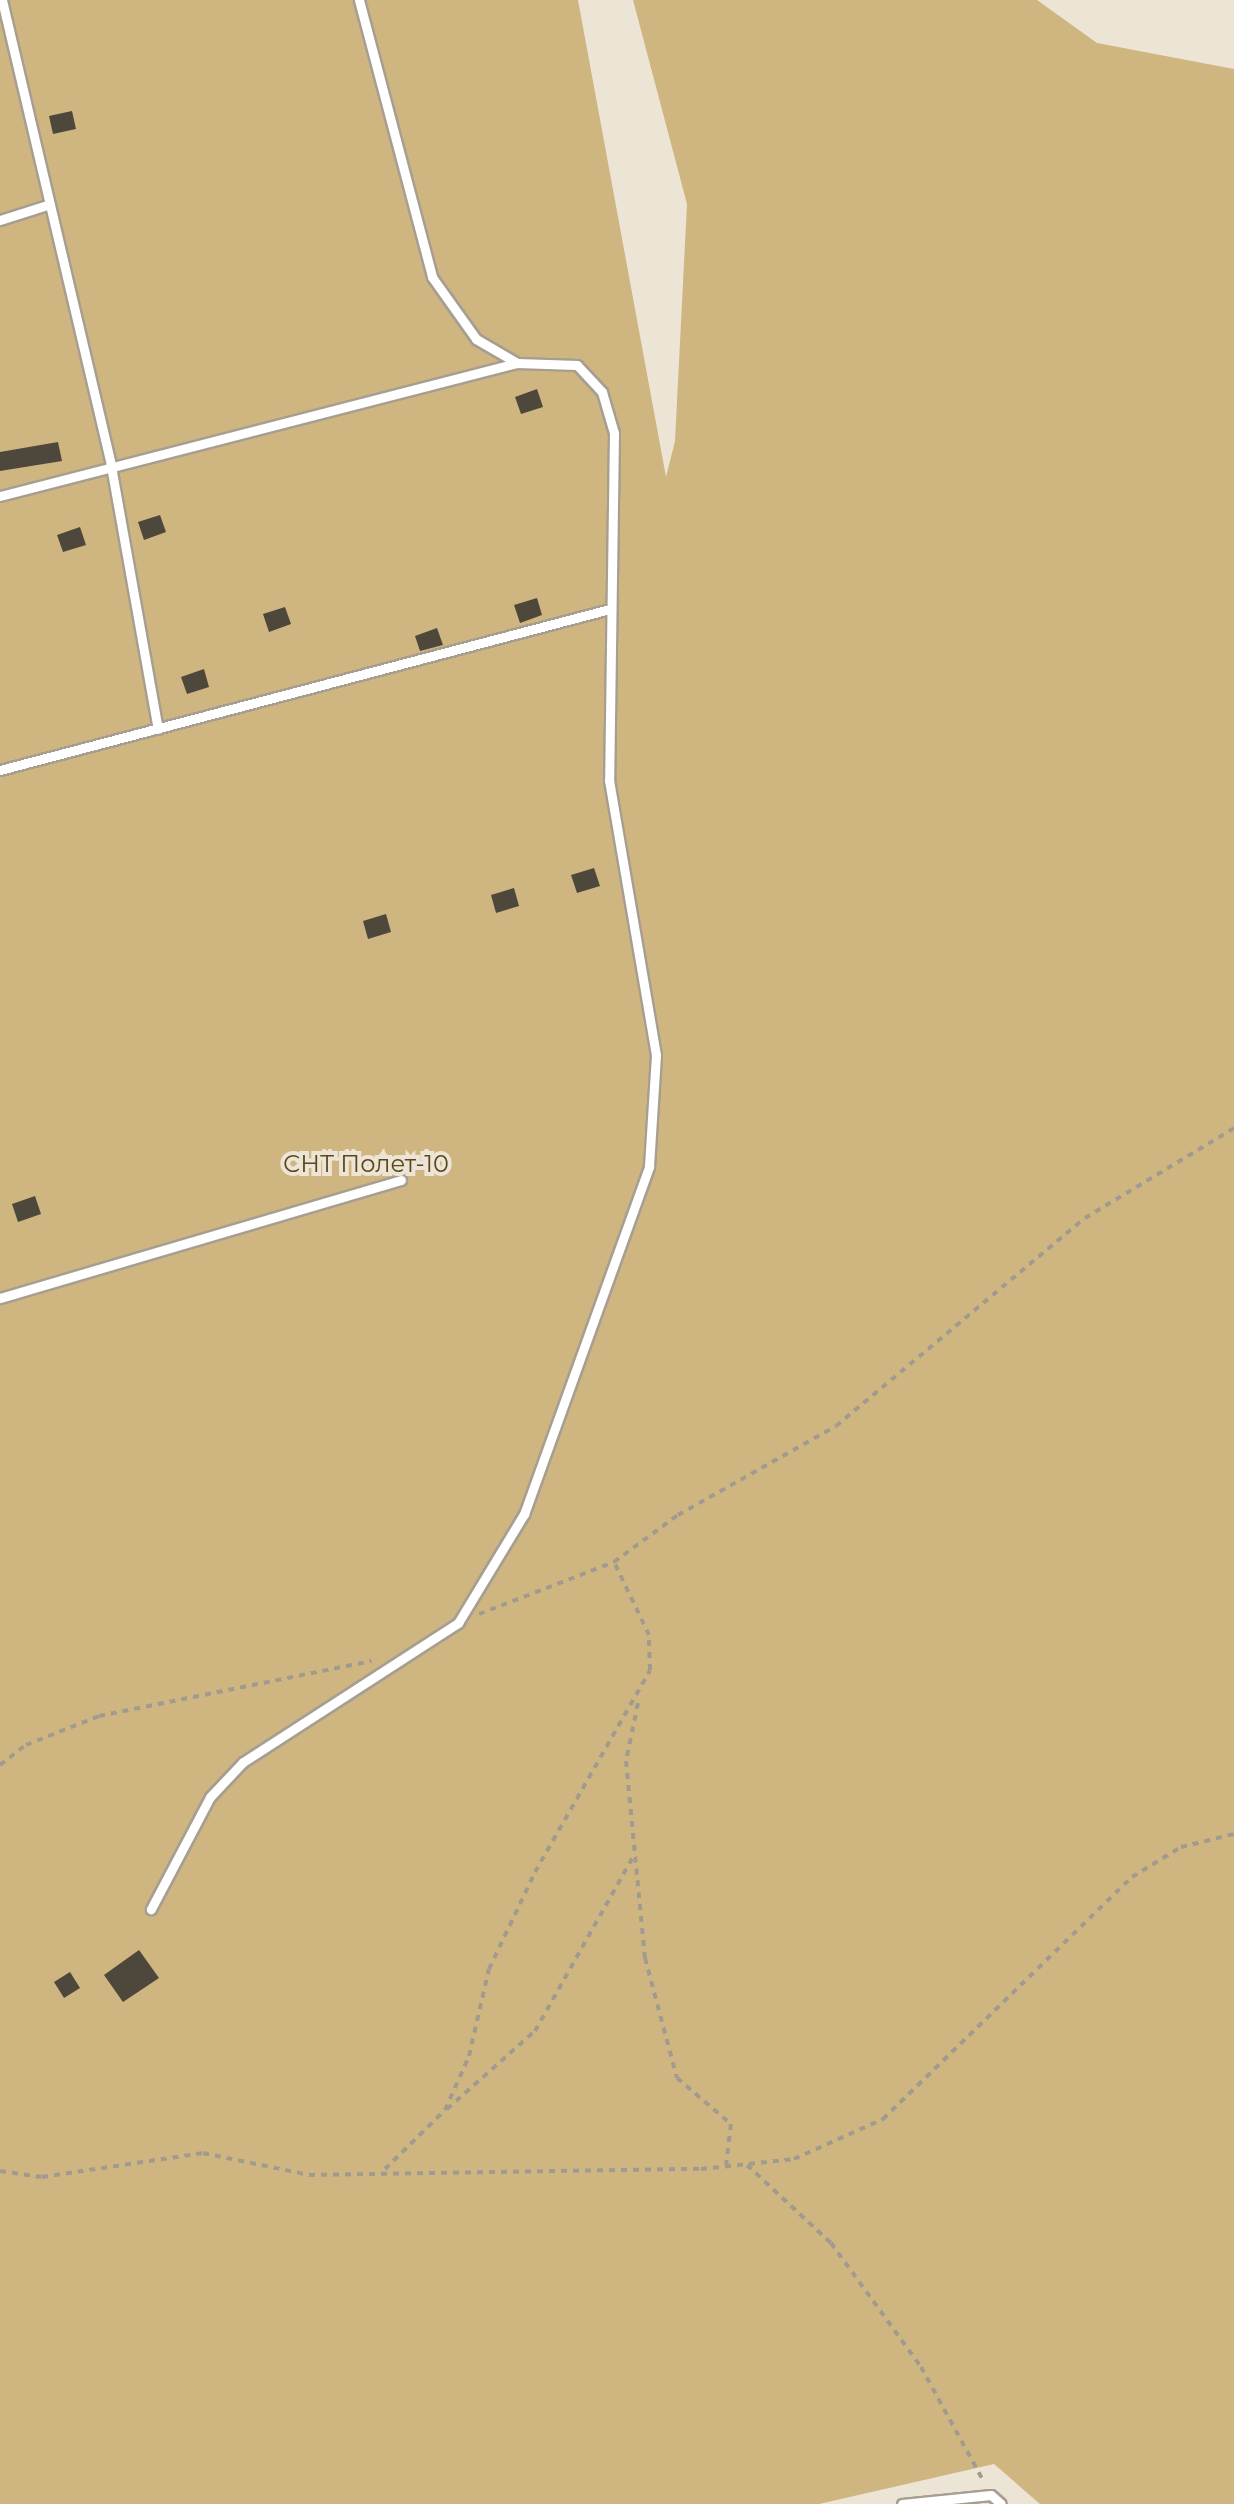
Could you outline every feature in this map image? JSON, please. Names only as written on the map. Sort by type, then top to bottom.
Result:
[{"type":"lane","points":[[2,0],[111,466],[158,729]]},
{"type":"lane","points":[[359,0],[432,277],[476,339],[517,363]]},
{"type":"lane","points":[[0,220],[50,204]]},
{"type":"lane","points":[[0,496],[517,363],[577,365],[602,392],[617,482],[610,609],[609,780],[656,1055],[649,1167],[524,1514],[458,1623],[403,1653],[243,1762],[210,1797],[151,1909]]},
{"type":"lane","points":[[0,770],[610,609]]},
{"type":"lane","points":[[0,1298],[401,1180]]},
{"type":"lane","points":[[902,2504],[991,2495],[1001,2504]]},
{"type":"path","points":[[458,1623],[614,1562],[678,1515],[836,1426],[1085,1218],[1234,1128]]},
{"type":"path","points":[[614,1562],[649,1635],[650,1670],[640,1697],[626,1761],[645,1958],[677,2078],[731,2124],[725,2167]]},
{"type":"path","points":[[0,1765],[26,1745],[99,1716],[403,1653]]},
{"type":"path","points":[[445,2110],[469,2056],[489,1969],[521,1900],[640,1697]]},
{"type":"path","points":[[0,2171],[42,2177],[203,2153],[309,2175],[383,2171],[725,2167],[794,2159],[883,2119],[1132,1877],[1181,1847],[1234,1834]]},
{"type":"path","points":[[383,2171],[445,2110],[535,2031],[635,1854]]},
{"type":"path","points":[[746,2164],[831,2243],[921,2367],[991,2495]]},
{"type":"green space","name":"СНТ Полет-10","points":[[0,0],[578,0],[666,477],[675,441],[687,204],[633,0],[1037,0],[1097,43],[1234,69],[1234,2504],[1040,2504],[994,2464],[819,2504],[0,2504]]},
{"type":"building","points":[[72,111],[76,129],[53,134],[49,116]]},
{"type":"building","points":[[537,389],[543,407],[521,414],[515,397]]},
{"type":"building","points":[[58,442],[62,461],[0,471],[0,452]]},
{"type":"building","points":[[160,515],[166,532],[144,540],[138,522]]},
{"type":"building","points":[[80,527],[86,545],[63,552],[57,535]]},
{"type":"building","points":[[537,598],[542,615],[520,623],[514,605]]},
{"type":"building","points":[[285,607],[291,624],[269,632],[263,614]]},
{"type":"building","points":[[437,628],[443,645],[420,651],[415,636]]},
{"type":"building","points":[[204,669],[209,687],[187,694],[181,677]]},
{"type":"building","points":[[594,868],[600,886],[577,893],[571,875]]},
{"type":"building","points":[[514,888],[519,906],[496,913],[491,895]]},
{"type":"building","points":[[386,914],[391,932],[368,939],[363,921]]},
{"type":"building","points":[[35,1196],[41,1214],[18,1222],[12,1204]]},
{"type":"building","points":[[139,1950],[159,1978],[123,2002],[104,1975]]},
{"type":"building","points":[[70,1972],[80,1988],[64,1998],[54,1982]]}]
